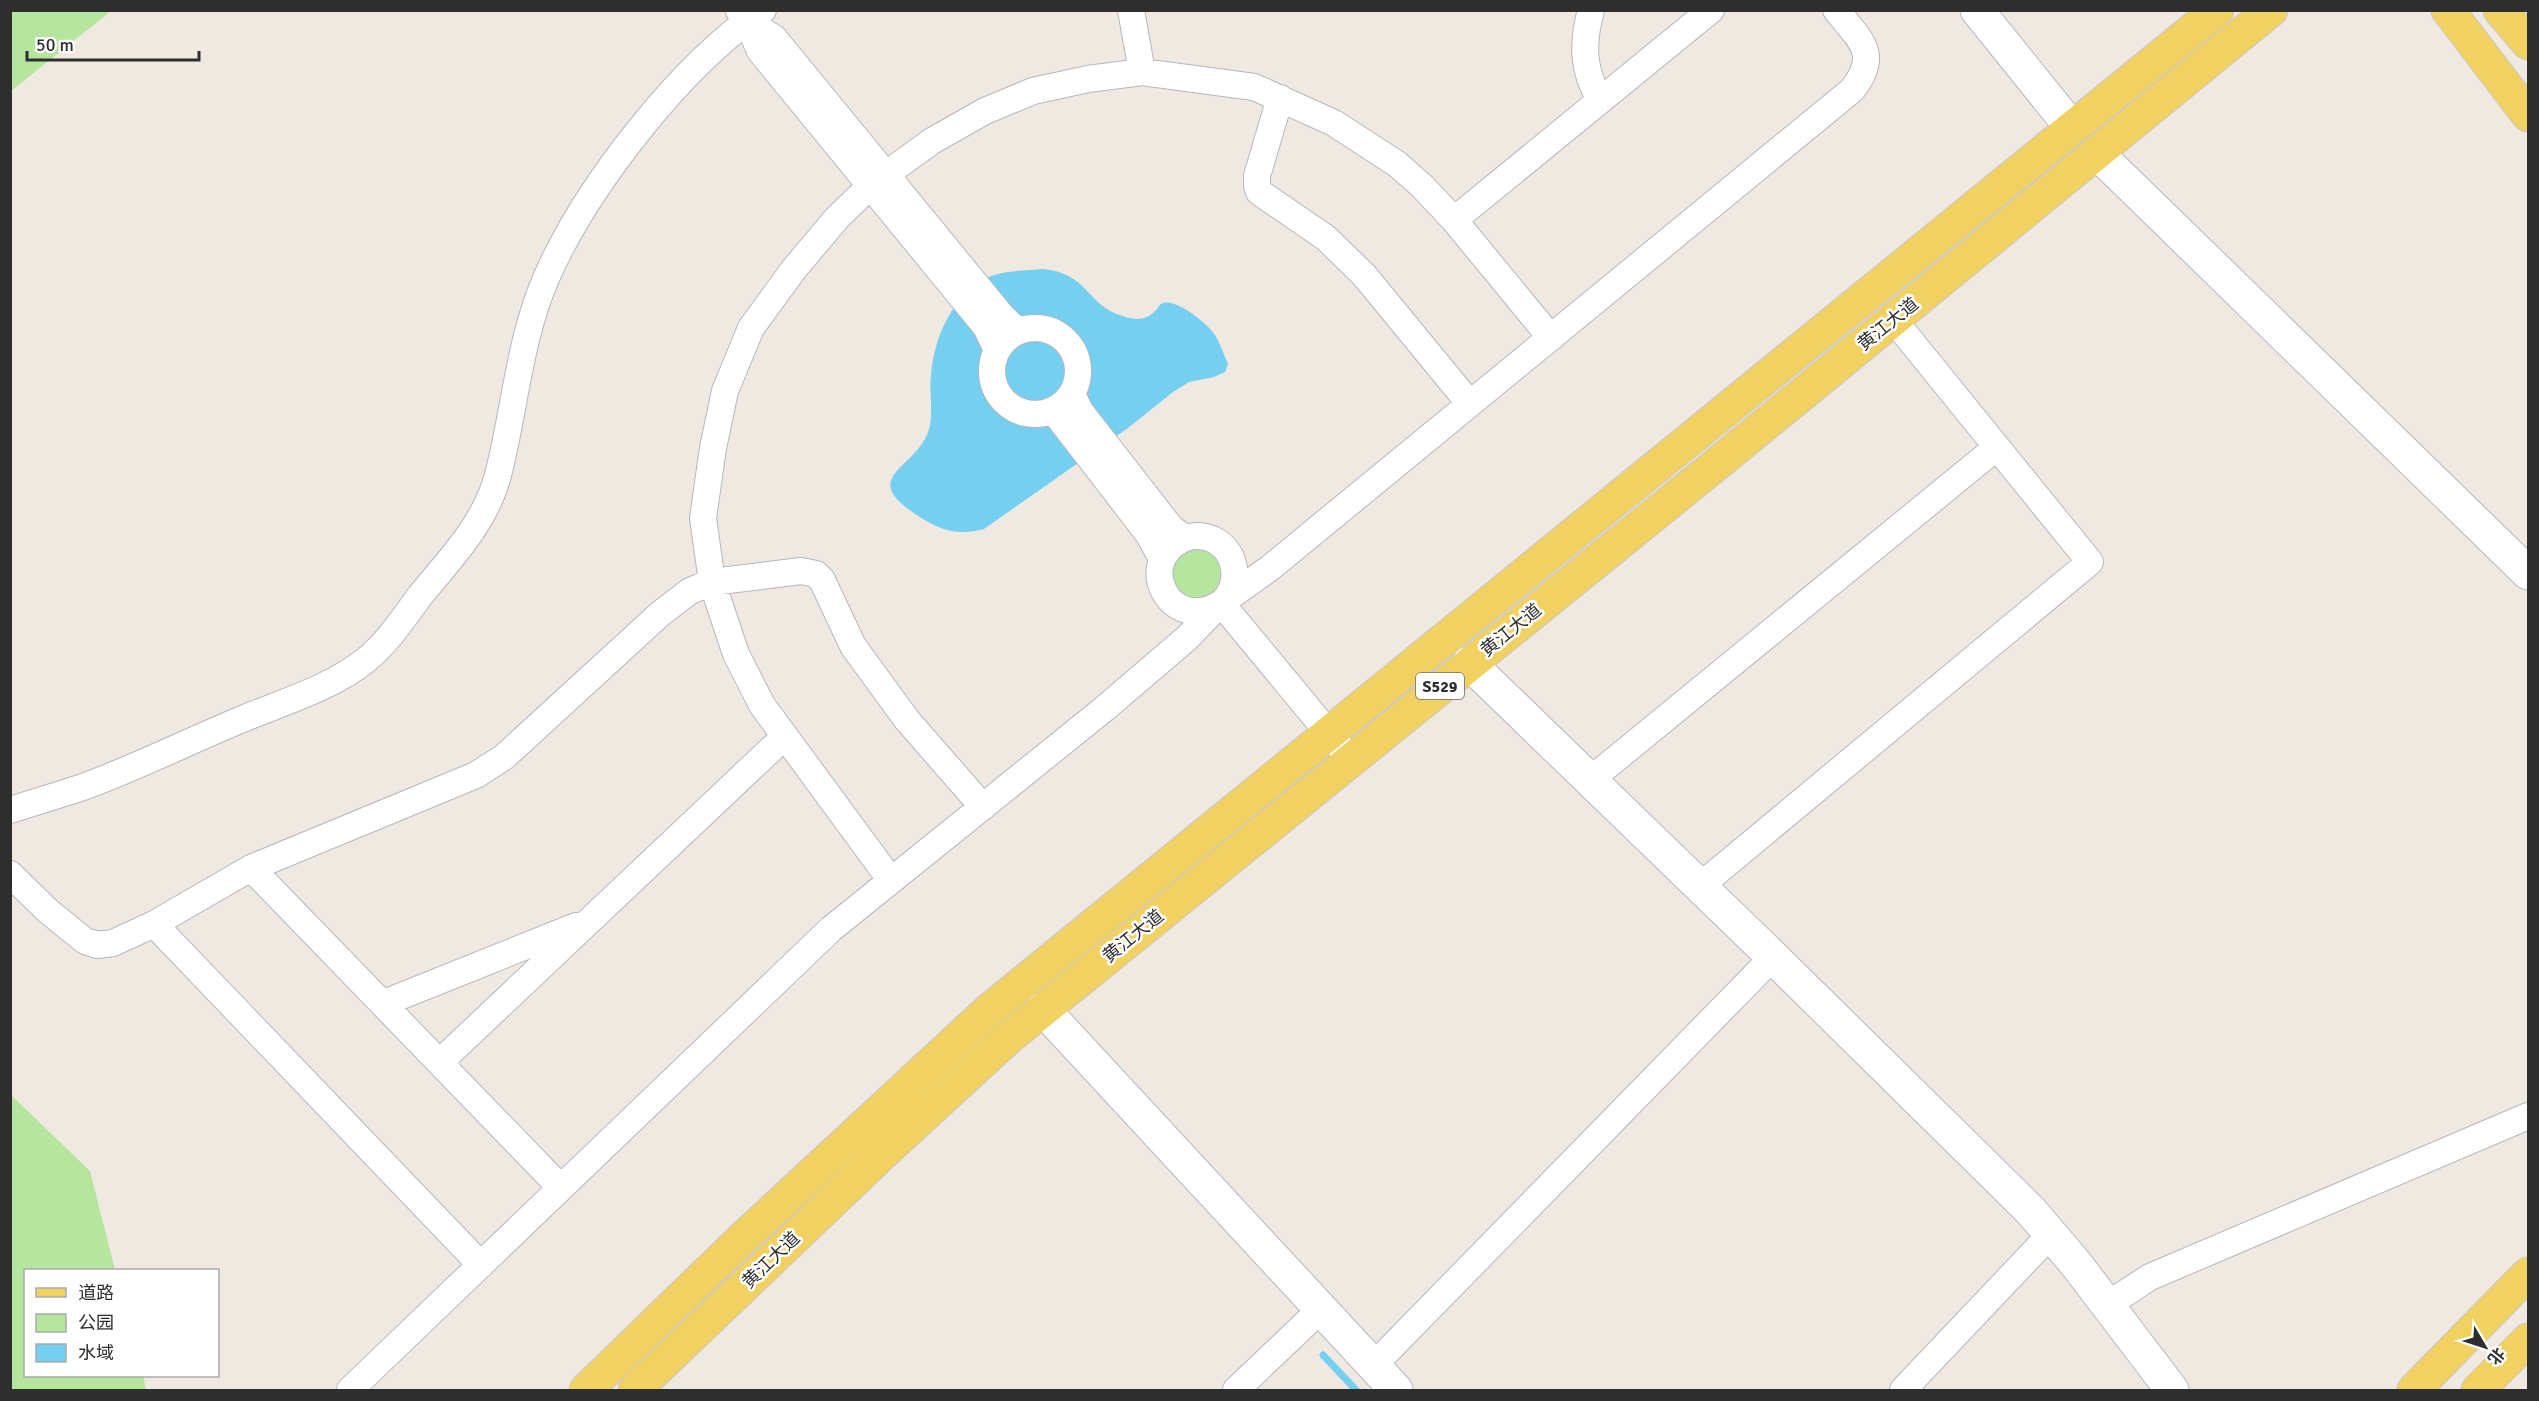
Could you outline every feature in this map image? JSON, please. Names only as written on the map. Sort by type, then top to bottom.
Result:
[{"type":"main road","name":"黄江大道","points":[[600,1386],[845,1142],[988,1011],[2217,10]]},
{"type":"main road","name":"黄江大道","points":[[635,1390],[884,1152],[1007,1039],[2271,10]]},
{"type":"main road","points":[[2500,10],[2527,43]]},
{"type":"main road","points":[[2448,12],[2529,115]]},
{"type":"main road","points":[[2414,1390],[2529,1274]]},
{"type":"main road","points":[[2478,1390],[2529,1340]]},
{"type":"street","points":[[1131,10],[1142,72]]},
{"type":"street","points":[[1591,10],[1585,63],[1591,85],[1601,100]]},
{"type":"street","points":[[350,1390],[831,929],[890,879],[1121,695],[1187,638],[1221,603],[1231,589],[1235,576],[1230,556],[1220,544],[1209,538],[1195,536],[1185,538],[1170,548],[1162,559],[1160,579],[1164,593],[1173,603],[1192,612],[1205,611],[1221,603],[1270,568],[1852,90],[1864,75],[1866,53],[1858,37],[1836,10]]},
{"type":"street","points":[[1977,10],[2072,128]]},
{"type":"street","points":[[1454,220],[1708,11]]},
{"type":"street","points":[[10,810],[85,786],[318,689],[367,659],[386,640],[474,528],[489,503],[498,478],[529,329],[547,277],[582,210],[621,154],[662,104],[750,14],[760,51],[878,179],[967,289],[1006,321],[1021,330]]},
{"type":"street","points":[[890,879],[762,705],[736,654],[712,582],[703,518],[713,448],[725,390],[751,328],[794,269],[837,218],[878,179],[932,141],[985,111],[1033,91],[1088,79],[1142,72],[1254,87],[1334,123],[1396,164],[1422,186],[1454,220],[1551,338]]},
{"type":"street","points":[[1280,98],[1257,176],[1257,186],[1260,192],[1302,221],[1346,256],[1470,404]]},
{"type":"street","points":[[2097,153],[2529,573]]},
{"type":"street","points":[[967,289],[998,350]]},
{"type":"street","points":[[1700,886],[2090,562],[1893,320]]},
{"type":"street","points":[[1045,328],[1058,333],[1076,354],[1078,379],[1072,394],[1050,411],[1029,413],[1016,409],[1005,402],[992,377],[993,363],[998,350],[1006,339],[1021,330],[1045,328]]},
{"type":"street","points":[[1072,394],[1162,559]]},
{"type":"street","points":[[1050,411],[1171,528],[1185,538]]},
{"type":"street","points":[[1590,780],[1997,447]]},
{"type":"street","points":[[10,874],[48,911],[85,941],[98,945],[113,943],[154,924],[252,868],[476,775],[504,757],[538,728],[660,614],[690,591],[712,582],[801,571],[816,574],[827,588],[853,646],[907,720],[983,807]]},
{"type":"street","points":[[1221,603],[1350,759]]},
{"type":"street","points":[[1469,663],[1976,1156],[2050,1234],[2172,1390]]},
{"type":"street","points":[[440,1062],[784,737]]},
{"type":"street","points":[[252,868],[561,1188]]},
{"type":"street","points":[[384,1003],[590,920]]},
{"type":"street","points":[[154,924],[481,1265]]},
{"type":"street","points":[[1373,1366],[1773,957]]},
{"type":"street","points":[[1043,1009],[1322,1308],[1395,1390]]},
{"type":"street","points":[[2107,1305],[2150,1277],[2529,1116]]},
{"type":"street","points":[[1903,1390],[2050,1234]]},
{"type":"street","points":[[1236,1390],[1322,1308]]},
{"type":"green space","points":[[11,10],[111,10],[111,11],[11,91]]},
{"type":"green space","points":[[1201,547],[1218,556],[1224,576],[1215,595],[1196,599],[1186,598],[1169,575],[1181,551]]},
{"type":"green space","points":[[10,1094],[90,1171],[115,1269],[24,1269],[24,1377],[143,1377],[146,1390],[11,1390]]},
{"type":"water","points":[[1043,269],[1069,276],[1106,309],[1127,317],[1142,319],[1151,315],[1161,304],[1174,304],[1182,307],[1198,318],[1215,335],[1228,364],[1225,372],[1214,377],[1189,382],[1173,392],[1128,428],[984,529],[960,532],[938,527],[902,504],[892,492],[891,482],[896,472],[924,440],[930,425],[931,375],[941,332],[956,305],[976,285],[989,277],[1002,273]]},
{"type":"waterway","points":[[1323,1355],[1356,1390]]}]
